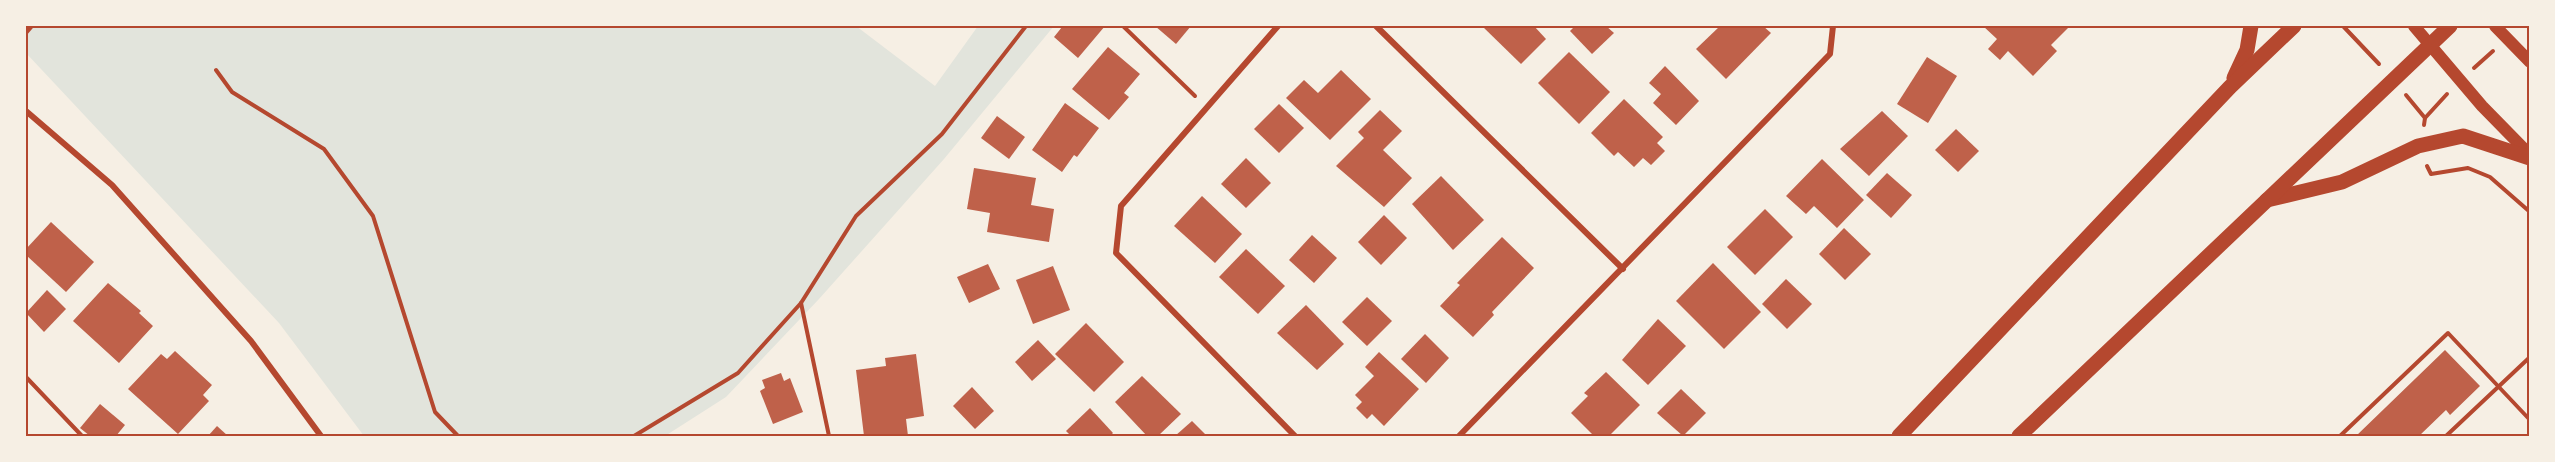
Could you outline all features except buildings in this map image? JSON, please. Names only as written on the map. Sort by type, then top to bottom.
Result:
[{"type":"main road","points":[[2230,87],[2247,50],[2251,26]]},
{"type":"main road","points":[[1899,436],[2230,87],[2294,26]]},
{"type":"main road","points":[[2414,26],[2529,157]]},
{"type":"main road","points":[[2019,436],[2450,26]]},
{"type":"main road","points":[[2495,26],[2529,62]]},
{"type":"main road","points":[[2267,200],[2342,182],[2418,146],[2463,136],[2529,157]]},
{"type":"street","points":[[1278,26],[1121,206],[1116,253],[1295,436]]},
{"type":"street","points":[[1376,26],[1623,270]]},
{"type":"street","points":[[1459,436],[1623,270],[1830,54],[1833,26]]},
{"type":"street","points":[[26,111],[120,194],[250,341],[321,436]]},
{"type":"path","points":[[26,33],[32,26]]},
{"type":"path","points":[[634,436],[738,373],[801,303],[856,216],[942,134],[1026,26]]},
{"type":"path","points":[[1123,26],[1207,107]]},
{"type":"path","points":[[216,70],[232,92],[324,149],[373,216],[435,412],[458,436]]},
{"type":"path","points":[[801,303],[829,436]]},
{"type":"path","points":[[2340,436],[2448,333],[2529,420]]},
{"type":"path","points":[[2446,436],[2529,357]]},
{"type":"path","points":[[26,377],[82,436]]},
{"type":"shaded area","points":[[26,26],[856,26],[935,86],[978,26],[1054,26],[944,159],[819,299],[726,397],[665,436],[364,436],[279,323],[26,53]]}]
